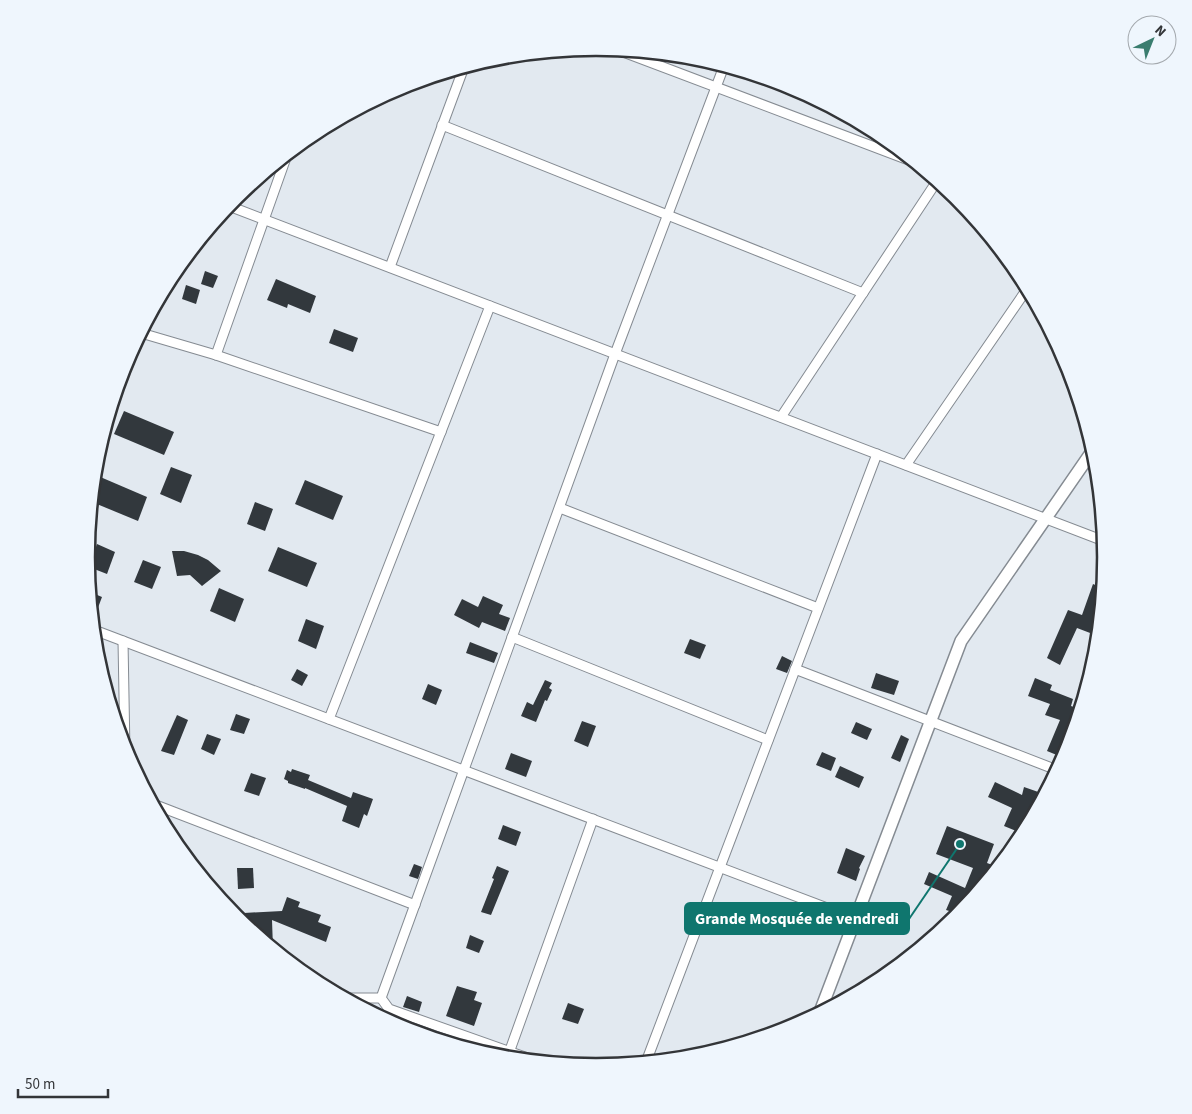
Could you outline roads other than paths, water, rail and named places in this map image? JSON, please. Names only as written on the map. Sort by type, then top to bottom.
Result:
[{"type":"street","points":[[640,58],[892,154]]},
{"type":"street","points":[[381,998],[615,354],[722,72]]},
{"type":"street","points":[[390,267],[461,75]]},
{"type":"street","points":[[442,125],[863,292]]},
{"type":"street","points":[[216,355],[282,167]]},
{"type":"street","points":[[781,417],[933,187]]},
{"type":"street","points":[[236,209],[1096,538]]},
{"type":"street","points":[[906,465],[1023,296]]},
{"type":"street","points":[[329,719],[490,306]]},
{"type":"street","points":[[148,335],[216,355],[441,432]]},
{"type":"street","points":[[649,1055],[877,454]]},
{"type":"street","points":[[824,1003],[962,641],[1087,460]]},
{"type":"street","points":[[560,508],[818,608]]},
{"type":"street","points":[[102,633],[856,919]]},
{"type":"street","points":[[512,637],[768,740]]},
{"type":"street","points":[[123,641],[125,727]]},
{"type":"street","points":[[795,669],[1050,767]]},
{"type":"street","points":[[162,808],[415,906]]},
{"type":"street","points":[[510,1050],[593,819]]},
{"type":"street","points":[[360,998],[381,998]]},
{"type":"street","points":[[381,998],[389,1009],[509,1050]]},
{"type":"place","name":"Grande Mosquée de vendredi","points":[[960,844]]}]
